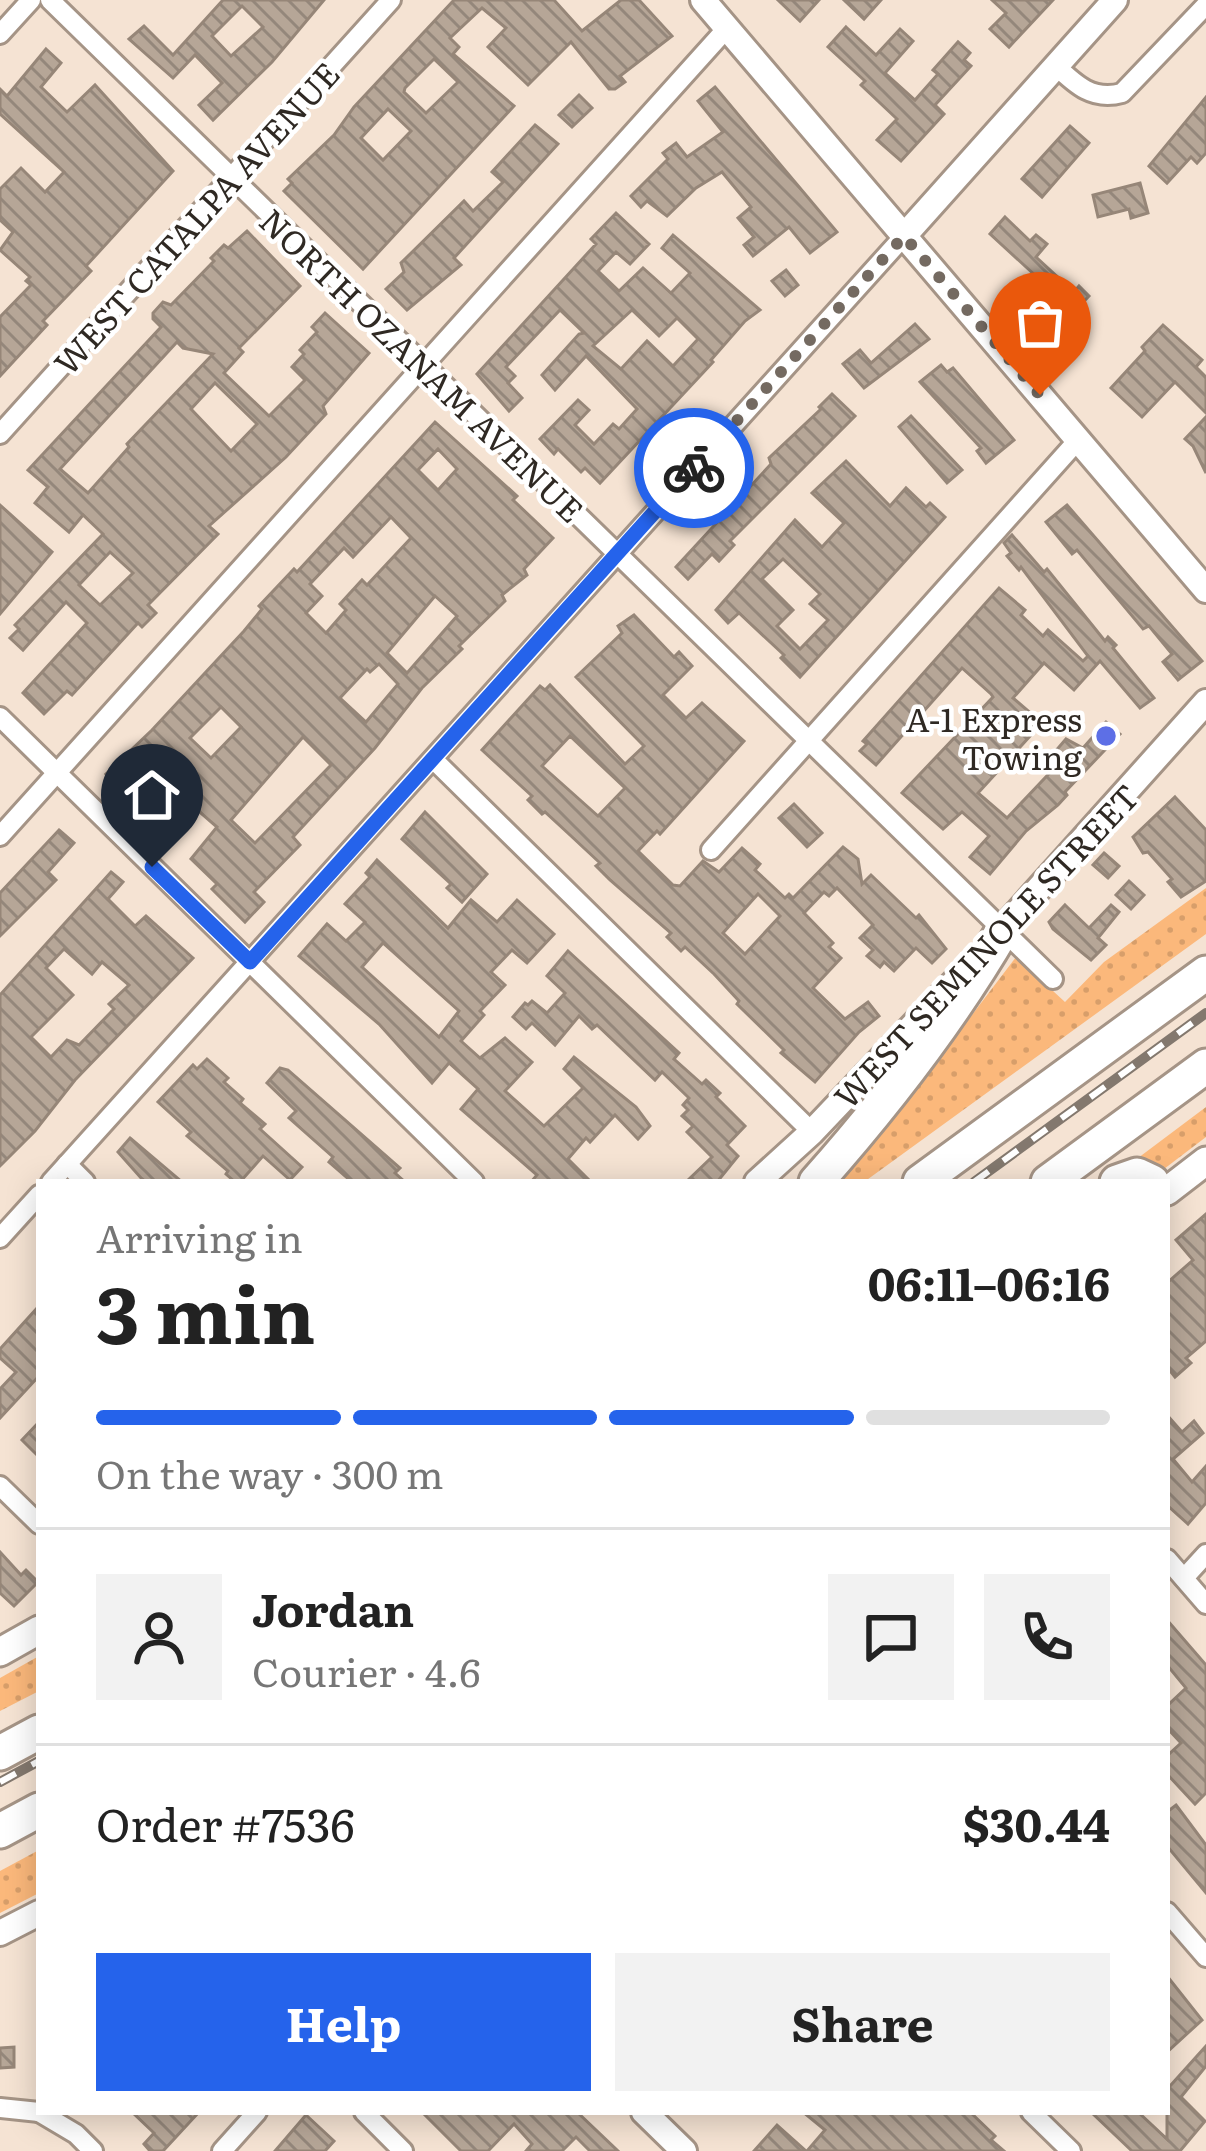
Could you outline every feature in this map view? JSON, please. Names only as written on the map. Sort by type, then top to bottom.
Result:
[{"type":"highway","points":[[819,1179],[934,1039],[1003,929]]},
{"type":"highway","points":[[924,1179],[1206,973]]},
{"type":"highway","points":[[1052,1179],[1206,1066]]},
{"type":"highway","points":[[0,1753],[36,1734]]},
{"type":"highway","points":[[0,1831],[36,1812]]},
{"type":"main road","points":[[1170,1189],[1206,1161]]},
{"type":"main road","points":[[0,1652],[36,1632]]},
{"type":"street","points":[[0,34],[31,0]]},
{"type":"street","name":"NORTH OZANAM AVENUE","points":[[50,0],[1053,979]]},
{"type":"street","name":"WEST CATALPA AVENUE","points":[[0,434],[391,0]]},
{"type":"street","points":[[703,0],[1206,590]]},
{"type":"street","points":[[54,1179],[1115,0]]},
{"type":"street","points":[[1056,66],[1093,94],[1107,98],[1122,93],[1206,4]]},
{"type":"street","points":[[0,836],[727,28]]},
{"type":"street","points":[[711,850],[1078,440]]},
{"type":"street","name":"WEST SEMINOLE STREET","points":[[760,1179],[812,1132],[1003,929],[1206,702]]},
{"type":"street","points":[[0,717],[471,1179]]},
{"type":"street","points":[[434,760],[812,1132]]},
{"type":"street","points":[[67,1164],[82,1179]]},
{"type":"street","points":[[0,1238],[36,1198]]},
{"type":"street","points":[[0,1486],[36,1522]]},
{"type":"street","points":[[1184,1578],[1206,1554]]},
{"type":"street","points":[[1170,1562],[1206,1604]]},
{"type":"street","points":[[0,1933],[36,1915]]},
{"type":"street","points":[[1170,1915],[1206,1957]]},
{"type":"street","points":[[0,2108],[36,2112]]},
{"type":"street","points":[[44,2115],[76,2134],[93,2151]]},
{"type":"street","points":[[222,2151],[254,2115]]},
{"type":"street","points":[[367,2115],[403,2151]]},
{"type":"street","points":[[652,2115],[684,2151]]},
{"type":"street","points":[[1034,2115],[1071,2151]]},
{"type":"shaded area","points":[[1206,888],[1206,934],[868,1179],[840,1179],[1016,957],[1065,1002],[1104,962]]},
{"type":"shaded area","points":[[1206,1107],[1206,1137],[1164,1169],[1144,1163],[1126,1167]]},
{"type":"shaded area","points":[[36,1658],[36,1693],[0,1711],[0,1678]]},
{"type":"shaded area","points":[[36,1852],[36,1895],[0,1913],[0,1871]]},
{"type":"building","points":[[223,0],[324,0],[272,62],[213,120],[199,105],[222,83],[195,55],[173,78],[129,39],[144,26],[173,55]],"holes":[[[242,6],[263,27],[231,56],[212,36]]]},
{"type":"building","points":[[454,0],[554,0],[582,31],[621,0],[639,0],[672,36],[620,76],[625,82],[615,89],[609,89],[571,42],[528,85],[488,47],[506,28],[482,8],[450,38],[459,47],[453,54],[514,106],[363,269],[284,191],[292,183],[288,179],[334,135],[354,107]],"holes":[[[434,59],[458,82],[426,113],[404,92]],[[388,109],[411,131],[383,160],[361,138]]]},
{"type":"building","points":[[778,0],[819,0],[800,21]]},
{"type":"building","points":[[844,0],[881,0],[864,19]]},
{"type":"building","points":[[992,0],[1053,0],[1009,47],[990,29],[1006,13]]},
{"type":"building","points":[[846,27],[876,55],[900,29],[913,41],[885,73],[915,100],[958,42],[970,53],[964,60],[971,66],[935,105],[944,114],[901,161],[877,140],[897,119],[828,47]]},
{"type":"building","points":[[46,49],[61,63],[41,87],[67,112],[95,85],[173,171],[86,266],[91,271],[0,376],[0,317],[31,285],[26,281],[30,277],[0,250],[13,232],[0,220],[0,189],[21,168],[45,192],[64,172],[0,114],[0,89],[7,96]]},
{"type":"building","points":[[715,87],[837,232],[810,253],[789,227],[753,256],[744,245],[754,237],[738,218],[751,207],[722,172],[696,188],[667,216],[647,201],[641,207],[631,196],[668,159],[663,153],[676,143],[687,157],[723,132],[698,101]]},
{"type":"building","points":[[579,95],[592,108],[572,127],[559,115]]},
{"type":"building","points":[[1206,97],[1206,153],[1197,163],[1191,157],[1167,183],[1149,166]]},
{"type":"building","points":[[535,125],[558,144],[454,258],[461,265],[407,310],[386,289],[404,272],[401,263],[464,201],[473,211],[503,182],[492,172]]},
{"type":"building","points":[[1070,126],[1089,143],[1042,197],[1022,179]]},
{"type":"building","points":[[1140,183],[1148,213],[1131,218],[1129,209],[1098,217],[1093,195]]},
{"type":"building","points":[[616,213],[649,244],[630,264],[616,252],[598,271],[619,291],[643,268],[671,293],[690,273],[662,248],[673,235],[760,310],[600,483],[558,449],[554,454],[540,439],[578,400],[589,410],[575,425],[594,444],[613,424],[619,429],[637,409],[586,356],[555,390],[542,375],[584,333],[560,310],[506,367],[515,376],[508,383],[522,398],[509,411],[477,374],[596,244],[591,239]],"holes":[[[632,310],[659,336],[677,318],[698,339],[673,366],[647,341],[621,369],[593,346]]]},
{"type":"building","points":[[1005,217],[1030,241],[1036,235],[1047,244],[1036,257],[1074,292],[1079,286],[1089,296],[1068,318],[1031,284],[1038,278],[990,234]]},
{"type":"building","points":[[247,231],[300,286],[239,348],[243,352],[224,373],[269,416],[305,380],[292,367],[317,332],[312,327],[325,313],[369,353],[323,406],[326,414],[209,526],[218,534],[148,605],[156,613],[142,627],[138,623],[72,695],[67,691],[44,714],[23,693],[87,623],[66,602],[23,650],[10,638],[19,629],[15,625],[103,534],[83,515],[69,532],[35,503],[48,487],[28,470],[161,327],[153,313],[163,302],[171,305],[224,245],[228,248]],"holes":[[[177,342],[183,348],[213,354],[127,444],[88,493],[60,469]],[[215,383],[257,424],[231,451],[191,409]],[[110,552],[133,573],[100,605],[79,585]]]},
{"type":"building","points":[[786,270],[798,285],[785,296],[772,281]]},
{"type":"building","points":[[915,324],[929,339],[864,388],[843,364],[860,350],[871,363]]},
{"type":"building","points":[[1163,325],[1202,360],[1196,367],[1206,377],[1206,413],[1175,382],[1142,417],[1111,388]]},
{"type":"building","points":[[941,365],[947,372],[953,368],[1014,440],[986,463],[977,451],[981,448],[920,382]]},
{"type":"building","points":[[832,394],[855,416],[730,541],[734,545],[719,561],[712,554],[688,579],[676,567],[771,464],[769,458]]},
{"type":"building","points":[[911,416],[962,470],[947,483],[899,427]]},
{"type":"building","points":[[1206,417],[1206,473],[1185,439]]},
{"type":"building","points":[[435,422],[517,496],[513,500],[553,538],[524,569],[527,575],[502,595],[505,601],[459,646],[462,649],[422,688],[375,748],[293,837],[300,845],[254,892],[264,902],[245,922],[191,859],[217,827],[194,807],[169,835],[157,824],[185,794],[167,775],[134,803],[106,774],[244,631],[262,609],[259,606],[294,569],[297,572]],"holes":[[[438,449],[457,469],[438,490],[418,470]],[[391,517],[411,538],[367,585],[362,580],[340,604],[346,610],[326,633],[306,613],[322,596],[310,584],[344,548],[353,557]],[[435,596],[457,616],[407,673],[387,653]],[[379,664],[398,684],[366,722],[340,698],[367,669],[370,672]],[[221,707],[241,727],[211,758],[190,738]],[[303,737],[331,765],[255,843],[231,820]]]},
{"type":"building","points":[[846,461],[890,506],[906,488],[945,517],[800,677],[739,613],[728,623],[716,610],[795,520],[822,547],[844,523],[812,493]],"holes":[[[783,559],[820,594],[810,604],[828,620],[800,649],[777,626],[793,610],[762,579]]]},
{"type":"building","points":[[0,505],[52,552],[0,614]]},
{"type":"building","points":[[1067,505],[1202,661],[1178,680],[1163,662],[1172,654],[1149,626],[1143,629],[1077,550],[1072,554],[1046,522]]},
{"type":"building","points":[[1012,535],[1044,572],[1047,569],[1105,641],[1108,637],[1116,645],[1113,648],[1154,698],[1140,708],[1100,661],[1074,690],[1044,663],[1013,698],[1042,723],[978,793],[1007,818],[1061,761],[1053,754],[1066,739],[1083,748],[1106,722],[1120,734],[990,874],[970,857],[989,836],[962,812],[943,829],[902,793],[991,694],[962,668],[876,765],[860,751],[867,744],[863,741],[999,588],[1025,610],[1021,615],[1043,636],[1048,630],[1083,661],[1088,656],[1021,567],[1019,570],[1007,556],[1011,553],[1004,543]]},
{"type":"building","points":[[634,615],[674,657],[679,652],[692,666],[663,695],[686,718],[702,703],[744,741],[660,834],[657,831],[638,851],[673,885],[680,886],[703,861],[719,872],[742,848],[760,864],[755,870],[785,898],[789,894],[793,898],[843,847],[858,859],[862,884],[871,875],[916,918],[919,915],[946,949],[932,963],[916,948],[894,971],[884,962],[880,967],[867,956],[873,950],[860,938],[873,925],[837,888],[829,896],[824,892],[804,913],[841,958],[813,988],[845,1019],[868,1002],[879,1016],[815,1082],[781,1053],[784,1050],[714,974],[685,947],[681,951],[667,937],[671,933],[610,880],[596,866],[600,863],[542,814],[528,800],[532,796],[482,750],[540,686],[545,690],[550,685],[625,764],[644,746],[576,677],[622,633],[618,626]],"holes":[[[570,736],[625,788],[598,816],[542,766]],[[758,894],[780,916],[745,954],[723,933]]]},
{"type":"building","points":[[1175,797],[1206,830],[1206,881],[1181,897],[1168,882],[1172,879],[1133,837]]},
{"type":"building","points":[[794,804],[822,833],[807,847],[779,818]]},
{"type":"building","points":[[425,812],[487,874],[462,902],[447,888],[451,884],[402,839]]},
{"type":"building","points":[[59,830],[74,843],[48,872],[56,880],[0,936],[0,893]]},
{"type":"building","points":[[1104,853],[1119,866],[1108,878],[1093,865]]},
{"type":"building","points":[[377,860],[448,928],[471,900],[497,922],[517,900],[554,934],[527,963],[512,950],[491,972],[505,985],[461,1041],[480,1058],[505,1038],[532,1062],[505,1091],[544,1126],[583,1088],[564,1069],[574,1057],[636,1107],[650,1126],[638,1139],[615,1115],[568,1159],[588,1179],[534,1179],[537,1175],[461,1109],[478,1089],[449,1063],[432,1083],[379,1024],[299,956],[327,924],[346,941],[365,922],[345,904],[370,877],[366,873]],"holes":[[[383,943],[459,1011],[439,1037],[362,967]]]},
{"type":"building","points":[[111,872],[123,882],[108,899],[135,926],[146,916],[193,958],[0,1166],[0,995]],"holes":[[[64,949],[92,974],[102,962],[129,985],[109,1004],[114,1009],[79,1045],[67,1040],[51,1057],[31,1037],[73,995],[46,968]]]},
{"type":"building","points":[[1129,881],[1144,895],[1131,909],[1116,895]]},
{"type":"building","points":[[1065,905],[1089,928],[1111,905],[1119,912],[1098,938],[1106,945],[1091,960],[1049,922]]},
{"type":"building","points":[[568,951],[679,1053],[674,1059],[720,1093],[716,1097],[745,1126],[727,1145],[738,1156],[719,1179],[689,1179],[712,1157],[687,1132],[693,1126],[682,1116],[689,1098],[662,1072],[655,1080],[597,1025],[592,1029],[579,1016],[555,1045],[532,1023],[526,1029],[513,1017],[532,1001],[547,1013],[565,993],[547,976]]},
{"type":"building","points":[[207,1059],[228,1078],[224,1082],[243,1099],[240,1103],[265,1124],[260,1129],[302,1167],[291,1179],[263,1156],[243,1179],[232,1179],[187,1136],[191,1132],[158,1102],[193,1065],[197,1069]]},
{"type":"building","points":[[280,1068],[288,1070],[400,1168],[395,1173],[402,1179],[349,1179],[329,1162],[333,1157],[289,1118],[296,1111],[267,1083]]},
{"type":"building","points":[[130,1138],[178,1179],[142,1179],[118,1152]]},
{"type":"building","points":[[1206,1214],[1206,1341],[1186,1358],[1191,1363],[1175,1377],[1170,1371],[1170,1280],[1193,1260],[1176,1240]]},
{"type":"building","points":[[36,1309],[36,1379],[0,1418],[0,1389],[16,1372],[0,1358],[0,1349]]},
{"type":"building","points":[[1170,1418],[1182,1432],[1194,1421],[1203,1433],[1173,1459],[1192,1482],[1206,1466],[1206,1503],[1188,1524],[1170,1508]]},
{"type":"building","points":[[36,1425],[36,1454],[22,1440]]},
{"type":"building","points":[[0,1552],[21,1575],[26,1570],[36,1584],[14,1606],[0,1593]]},
{"type":"building","points":[[1170,1623],[1206,1665],[1206,1793],[1195,1804],[1170,1777],[1170,1753],[1181,1743],[1170,1731],[1170,1703],[1186,1688],[1170,1669]]},
{"type":"building","points":[[1176,1805],[1206,1845],[1206,1893],[1170,1850],[1170,1810]]},
{"type":"building","points":[[1170,1980],[1202,2020],[1170,2049]]},
{"type":"building","points":[[1206,2046],[1206,2066],[1181,2097],[1205,2121],[1180,2151],[1132,2151],[1094,2115],[1141,2115],[1167,2139],[1170,2086]]},
{"type":"building","points":[[14,2047],[14,2067],[0,2068],[0,2048]]},
{"type":"building","points":[[135,2115],[196,2115],[163,2151],[150,2151],[144,2144],[154,2133]]},
{"type":"building","points":[[306,2115],[334,2141],[325,2151],[275,2151]]},
{"type":"building","points":[[425,2115],[580,2115],[618,2151],[590,2151],[576,2137],[562,2151],[526,2151],[532,2144],[514,2124],[488,2151],[461,2151]]},
{"type":"building","points":[[807,2115],[973,2115],[1004,2151],[807,2151],[825,2130]]},
{"type":"building","points":[[777,2125],[806,2151],[754,2151]]},
{"type":"railway","points":[[978,1179],[1206,1013]]},
{"type":"railway","points":[[0,1782],[36,1763]]},
{"type":"way so far","points":[[694,468],[904,236],[1040,395]]},
{"type":"place","name":"A-1 Express Towing","points":[[1106,736]]},
{"type":"route","points":[[152,867],[250,962],[694,468]]}]
